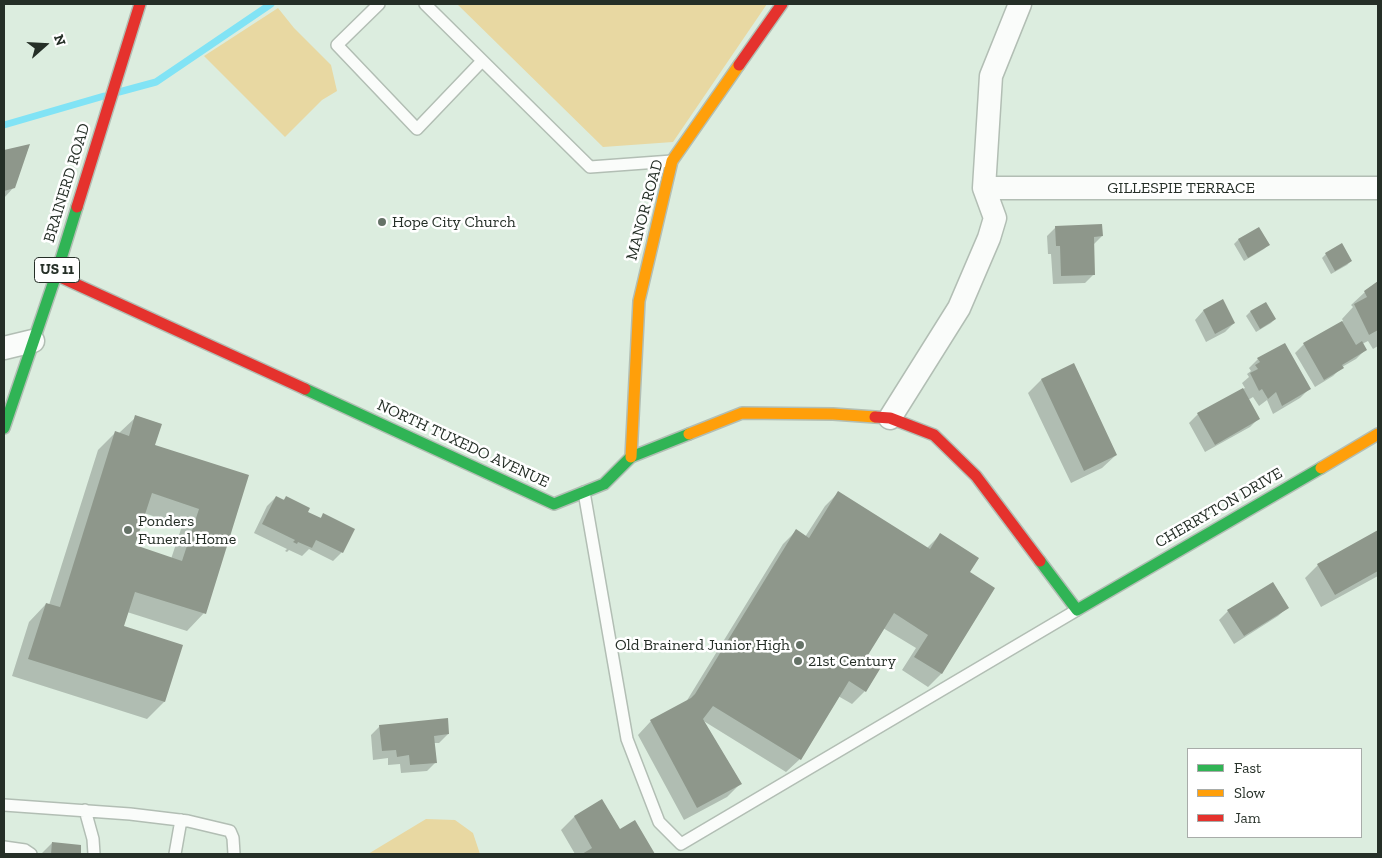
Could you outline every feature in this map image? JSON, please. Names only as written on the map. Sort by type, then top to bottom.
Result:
[{"type":"street","name":"BRAINERD ROAD","points":[[4,428],[56,275],[140,4]]},
{"type":"street","name":"MANOR ROAD","points":[[630,457],[638,301],[672,161],[782,4]]},
{"type":"street","points":[[890,418],[959,308],[989,238],[995,218],[984,188],[992,76],[1020,4]]},
{"type":"street","name":"GILLESPIE TERRACE","points":[[984,188],[1378,188]]},
{"type":"street","name":"NORTH TUXEDO AVENUE","points":[[56,275],[554,504],[604,484],[630,457],[742,413],[833,414],[890,418],[934,435],[976,476],[1077,610]]},
{"type":"street","points":[[4,348],[33,341]]},
{"type":"street","name":"CHERRYTON DRIVE","points":[[1077,610],[1378,434]]},
{"type":"lane","points":[[379,4],[337,45],[417,129],[482,61]]},
{"type":"lane","points":[[425,4],[590,167],[672,161]]},
{"type":"lane","points":[[584,492],[627,739],[659,822],[681,844],[1077,610]]},
{"type":"lane","points":[[4,805],[85,810],[181,820],[230,832],[234,838],[234,854]]},
{"type":"lane","points":[[85,810],[93,839],[94,854]]},
{"type":"lane","points":[[175,854],[181,820]]},
{"type":"lane","points":[[4,847],[25,850],[31,854]]},
{"type":"shaded area","points":[[457,4],[767,4],[673,142],[603,147]]},
{"type":"shaded area","points":[[278,8],[294,28],[331,65],[337,91],[322,100],[285,137],[204,56]]},
{"type":"shaded area","points":[[426,819],[455,820],[473,833],[480,854],[368,854]]},
{"type":"building","points":[[30,144],[15,188],[4,191],[4,150]]},
{"type":"building","points":[[1102,224],[1103,236],[1094,237],[1095,275],[1061,276],[1060,246],[1056,246],[1055,226]]},
{"type":"building","points":[[1259,227],[1270,245],[1248,258],[1238,239]]},
{"type":"building","points":[[1342,243],[1352,261],[1335,271],[1325,253]]},
{"type":"building","points":[[1378,281],[1378,330],[1369,335],[1354,304],[1367,297],[1364,291]]},
{"type":"building","points":[[1223,299],[1235,323],[1215,334],[1203,310]]},
{"type":"building","points":[[1266,302],[1276,319],[1260,329],[1250,311]]},
{"type":"building","points":[[1342,321],[1356,345],[1362,341],[1367,350],[1342,365],[1344,368],[1324,380],[1303,343]]},
{"type":"building","points":[[1285,343],[1311,389],[1282,406],[1276,392],[1268,399],[1262,389],[1259,391],[1250,373],[1258,369],[1255,365],[1260,362],[1257,358]]},
{"type":"building","points":[[1074,363],[1117,455],[1084,471],[1041,379]]},
{"type":"building","points":[[1243,388],[1260,419],[1215,445],[1197,413]]},
{"type":"building","points":[[135,415],[162,424],[155,445],[249,475],[206,614],[135,592],[124,626],[183,645],[165,702],[28,659],[46,603],[60,607],[115,431],[129,436]],"holes":[[[152,493],[199,509],[182,561],[135,545]]]},
{"type":"building","name":"Old Brainerd Junior High","points":[[838,491],[930,549],[940,533],[979,558],[970,572],[995,588],[942,674],[914,657],[928,635],[894,613],[868,655],[883,664],[866,692],[849,681],[801,760],[713,706],[703,719],[742,784],[697,808],[650,720],[695,694],[796,529],[809,538]]},
{"type":"building","points":[[276,496],[284,500],[286,496],[310,508],[308,512],[321,518],[323,513],[355,529],[343,553],[316,540],[312,548],[298,542],[297,544],[293,542],[295,540],[262,524]]},
{"type":"building","points":[[1378,530],[1378,571],[1335,595],[1317,564]]},
{"type":"building","points":[[1273,582],[1289,608],[1244,636],[1227,610]]},
{"type":"building","points":[[448,718],[449,734],[434,736],[437,763],[410,765],[409,755],[397,757],[396,750],[382,751],[379,725]]},
{"type":"building","points":[[602,799],[620,829],[635,820],[655,854],[582,854],[592,848],[574,816]]},
{"type":"building","points":[[52,842],[81,845],[81,854],[51,854]]},
{"type":"waterway","points":[[119,92],[156,82],[271,4]]},
{"type":"waterway","points":[[4,125],[104,96]]},
{"type":"traffic: fast","points":[[4,428],[77,207]]},
{"type":"traffic: fast","points":[[305,389],[554,504],[604,484],[631,457],[689,434]]},
{"type":"traffic: fast","points":[[1040,561],[1077,610],[1321,468]]},
{"type":"traffic: slow","points":[[631,457],[639,301],[672,161],[739,65]]},
{"type":"traffic: slow","points":[[689,434],[742,413],[833,414],[875,417]]},
{"type":"traffic: slow","points":[[1321,468],[1378,434]]},
{"type":"traffic: jam","points":[[77,207],[140,4]]},
{"type":"traffic: jam","points":[[739,65],[782,4]]},
{"type":"traffic: jam","points":[[56,275],[305,389]]},
{"type":"traffic: jam","points":[[875,417],[890,418],[934,435],[976,476],[1040,561]]},
{"type":"place","name":"Hope City Church","points":[[382,222]]},
{"type":"place","name":"Ponders Funeral Home","points":[[128,530]]},
{"type":"place","name":"Old Brainerd Junior High","points":[[800,645]]},
{"type":"place","name":"21st Century","points":[[798,661]]}]
